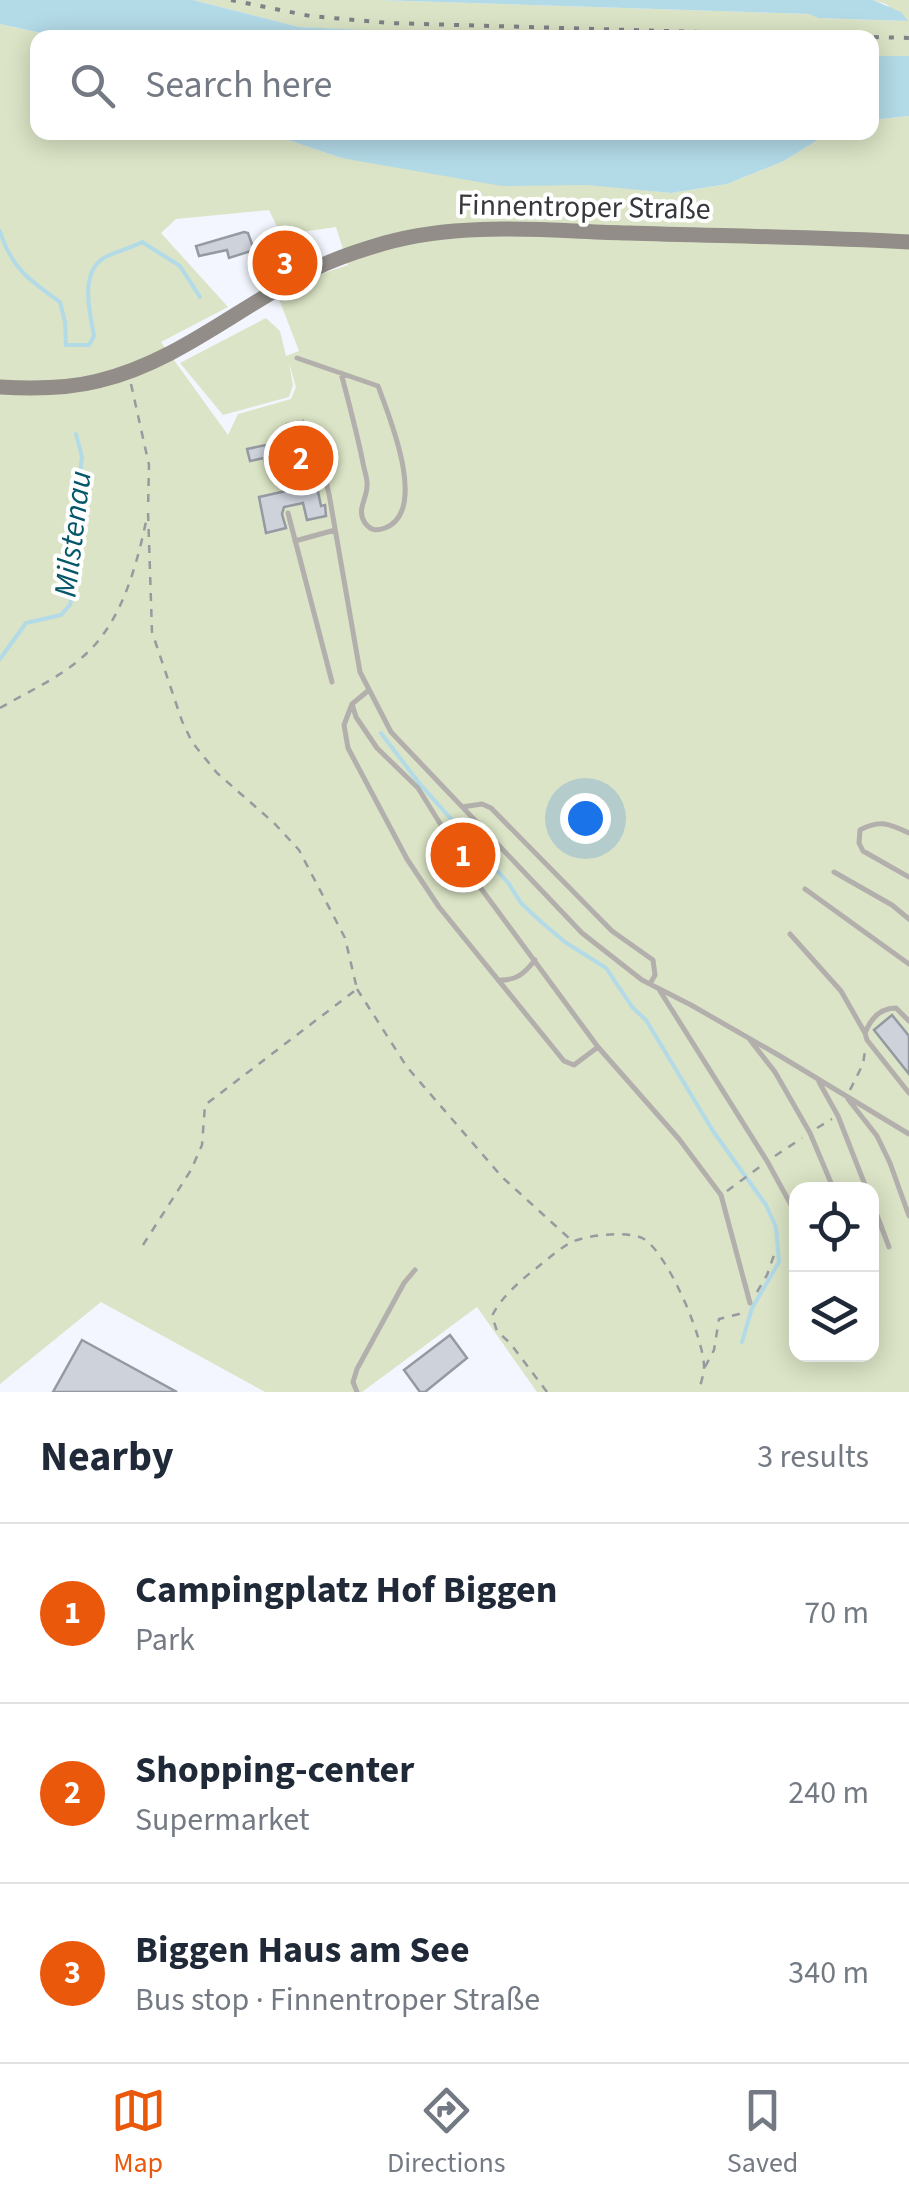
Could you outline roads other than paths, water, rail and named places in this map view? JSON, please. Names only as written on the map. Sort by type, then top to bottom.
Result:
[{"type":"main road","name":"Finnentroper Straße","points":[[0,387],[66,387],[127,372],[166,355],[312,270],[401,239],[446,232],[568,232],[909,242]]},
{"type":"lane","points":[[297,358],[378,386],[405,469],[402,512],[380,530],[367,526],[362,518],[361,507],[368,486],[341,374]]},
{"type":"lane","points":[[314,432],[360,672],[391,732],[582,933],[658,989],[909,1134]]},
{"type":"lane","points":[[288,513],[332,682]]},
{"type":"lane","points":[[295,540],[335,530]]},
{"type":"lane","points":[[370,690],[352,704],[344,725],[348,748],[407,859],[439,908],[564,1062],[574,1065],[598,1047]]},
{"type":"lane","points":[[352,704],[376,748],[418,788],[470,873],[598,1047],[679,1139],[722,1195],[750,1303]]},
{"type":"lane","points":[[462,807],[482,804],[491,808],[612,931],[652,960],[655,975],[650,984]]},
{"type":"lane","points":[[909,833],[873,823],[860,830],[859,842],[863,851],[909,877]]},
{"type":"lane","points":[[834,872],[909,919]]},
{"type":"lane","points":[[805,890],[909,964]]},
{"type":"lane","points":[[790,934],[842,991],[866,1036],[909,1094]]},
{"type":"lane","points":[[498,980],[512,981],[535,960]]},
{"type":"lane","points":[[658,989],[789,1201]]},
{"type":"lane","points":[[866,1036],[880,1011],[896,1008],[909,1022]]},
{"type":"lane","points":[[748,1038],[776,1072],[810,1133],[831,1182]]},
{"type":"lane","points":[[818,1079],[838,1116],[863,1182]]},
{"type":"lane","points":[[846,1097],[877,1136],[909,1216]]},
{"type":"lane","points":[[879,1222],[888,1247]]},
{"type":"lane","points":[[357,1392],[353,1382],[356,1369],[404,1282],[415,1270]]},
{"type":"water","points":[[0,0],[193,0],[299,27],[366,30],[30,31],[0,24]]},
{"type":"water","points":[[376,0],[873,0],[901,12],[908,21],[818,18],[809,14]]},
{"type":"water","points":[[879,56],[909,56],[909,116],[879,119]]},
{"type":"water","points":[[288,140],[818,140],[784,161],[727,184],[671,193],[587,185],[502,186],[341,158]]},
{"type":"waterway","points":[[0,231],[10,255],[23,272],[60,302],[66,345],[89,345],[94,336],[88,294],[96,265],[142,242],[180,266],[200,297]]},
{"type":"waterway","name":"Milstenau","points":[[0,659],[26,623],[61,615],[70,605],[74,589],[71,553],[82,457],[76,434]]},
{"type":"waterway","points":[[381,733],[521,903],[565,942],[606,968],[646,1020],[713,1131],[766,1205],[776,1227],[779,1262],[752,1308],[742,1342]]},
{"type":"railway","points":[[231,0],[310,16],[389,23],[632,30]]},
{"type":"railway","points":[[879,37],[909,38]]},
{"type":"place","name":"Biggen Haus am See","points":[[285,263]]},
{"type":"place","name":"Shopping-center","points":[[301,458]]},
{"type":"place","name":"Campingplatz Hof Biggen","points":[[463,855]]}]
